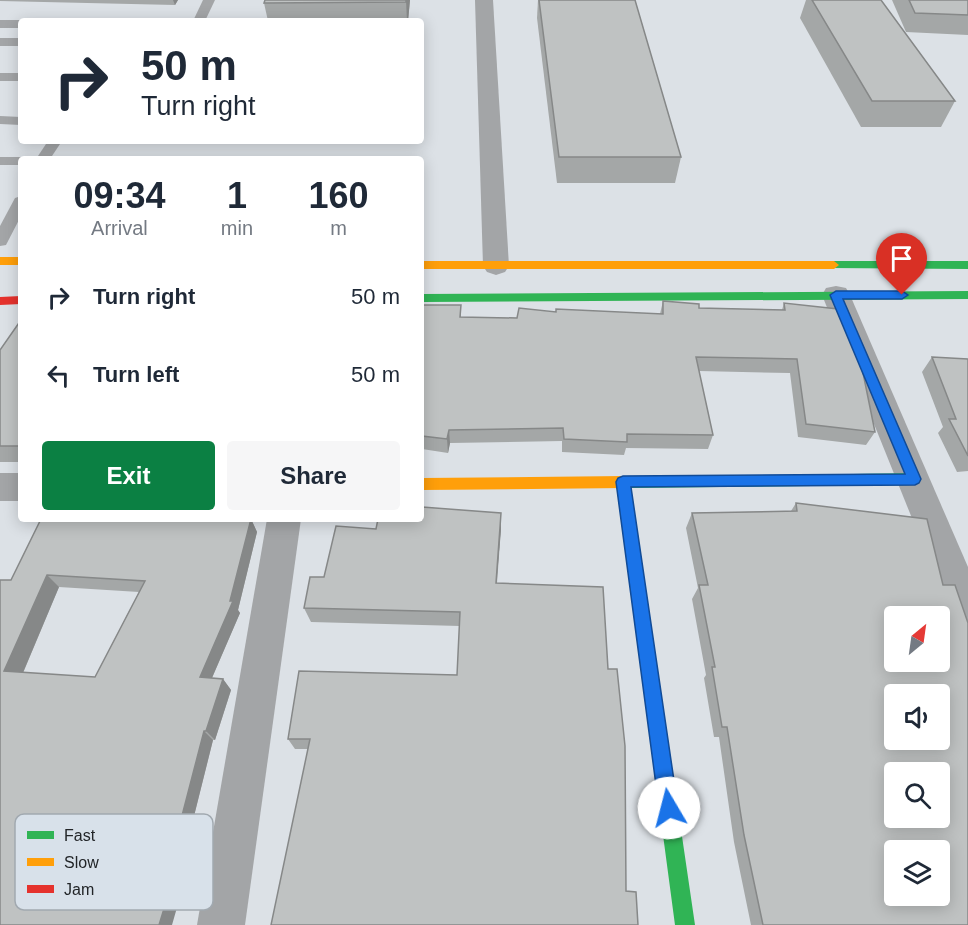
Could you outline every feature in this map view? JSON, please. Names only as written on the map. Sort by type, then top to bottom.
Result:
[{"type":"street","points":[[484,0],[496,266]]},
{"type":"street","points":[[0,261],[18,261]]},
{"type":"street","points":[[424,265],[968,265]]},
{"type":"street","points":[[836,295],[968,610]]},
{"type":"street","points":[[424,298],[968,295]]},
{"type":"street","points":[[0,301],[18,300]]},
{"type":"street","points":[[424,484],[915,479]]},
{"type":"street","points":[[623,482],[685,925]]},
{"type":"street","points":[[220,925],[284,522]]},
{"type":"lane","points":[[200,18],[208,0]]},
{"type":"lane","points":[[0,24],[18,24]]},
{"type":"lane","points":[[0,42],[18,42]]},
{"type":"lane","points":[[0,78],[18,77]]},
{"type":"lane","points":[[0,120],[18,121]]},
{"type":"lane","points":[[0,161],[18,161]]},
{"type":"lane","points":[[0,241],[18,207]]},
{"type":"building","points":[[265,0],[406,0],[406,2],[264,3]]},
{"type":"building","points":[[539,0],[635,0],[681,157],[559,157]]},
{"type":"building","points":[[812,0],[881,0],[955,101],[872,101]]},
{"type":"building","points":[[909,0],[968,0],[968,15],[915,13]]},
{"type":"building","points":[[663,301],[699,304],[699,308],[785,310],[784,303],[838,309],[861,363],[875,432],[806,424],[797,359],[696,357],[713,435],[627,434],[627,442],[564,439],[563,428],[449,430],[447,439],[424,436],[424,305],[461,305],[460,317],[517,318],[519,308],[556,312],[556,309],[663,314]]},
{"type":"building","points":[[18,324],[18,446],[0,446],[0,350]]},
{"type":"building","points":[[932,357],[968,359],[968,456],[949,419],[956,419]]},
{"type":"building","points":[[796,503],[927,519],[943,585],[955,585],[968,623],[968,925],[763,925],[744,835],[727,727],[722,727],[712,667],[715,667],[699,585],[708,585],[692,513],[797,511]]},
{"type":"building","points":[[424,507],[501,513],[496,583],[603,587],[608,669],[617,669],[625,746],[626,891],[636,892],[638,925],[271,925],[310,739],[288,739],[299,671],[457,675],[460,612],[304,608],[310,577],[324,577],[336,526],[376,529],[377,522],[424,522]]},
{"type":"building","points":[[40,522],[250,522],[230,601],[233,601],[200,677],[223,679],[206,731],[204,731],[182,814],[15,814],[15,910],[164,910],[159,925],[0,925],[0,580],[11,580]],"holes":[[[47,575],[145,581],[95,677],[4,671]]]},
{"type":"traffic: fast","points":[[834,265],[968,265]]},
{"type":"traffic: fast","points":[[424,298],[968,295]]},
{"type":"traffic: fast","points":[[625,482],[914,479]]},
{"type":"traffic: fast","points":[[623,482],[685,925]]},
{"type":"traffic: slow","points":[[0,261],[18,261]]},
{"type":"traffic: slow","points":[[424,265],[834,265]]},
{"type":"traffic: slow","points":[[424,484],[625,482]]},
{"type":"traffic: jam","points":[[0,301],[18,300]]},
{"type":"route","points":[[669,808],[623,482],[915,479],[836,295],[902,295]]}]
